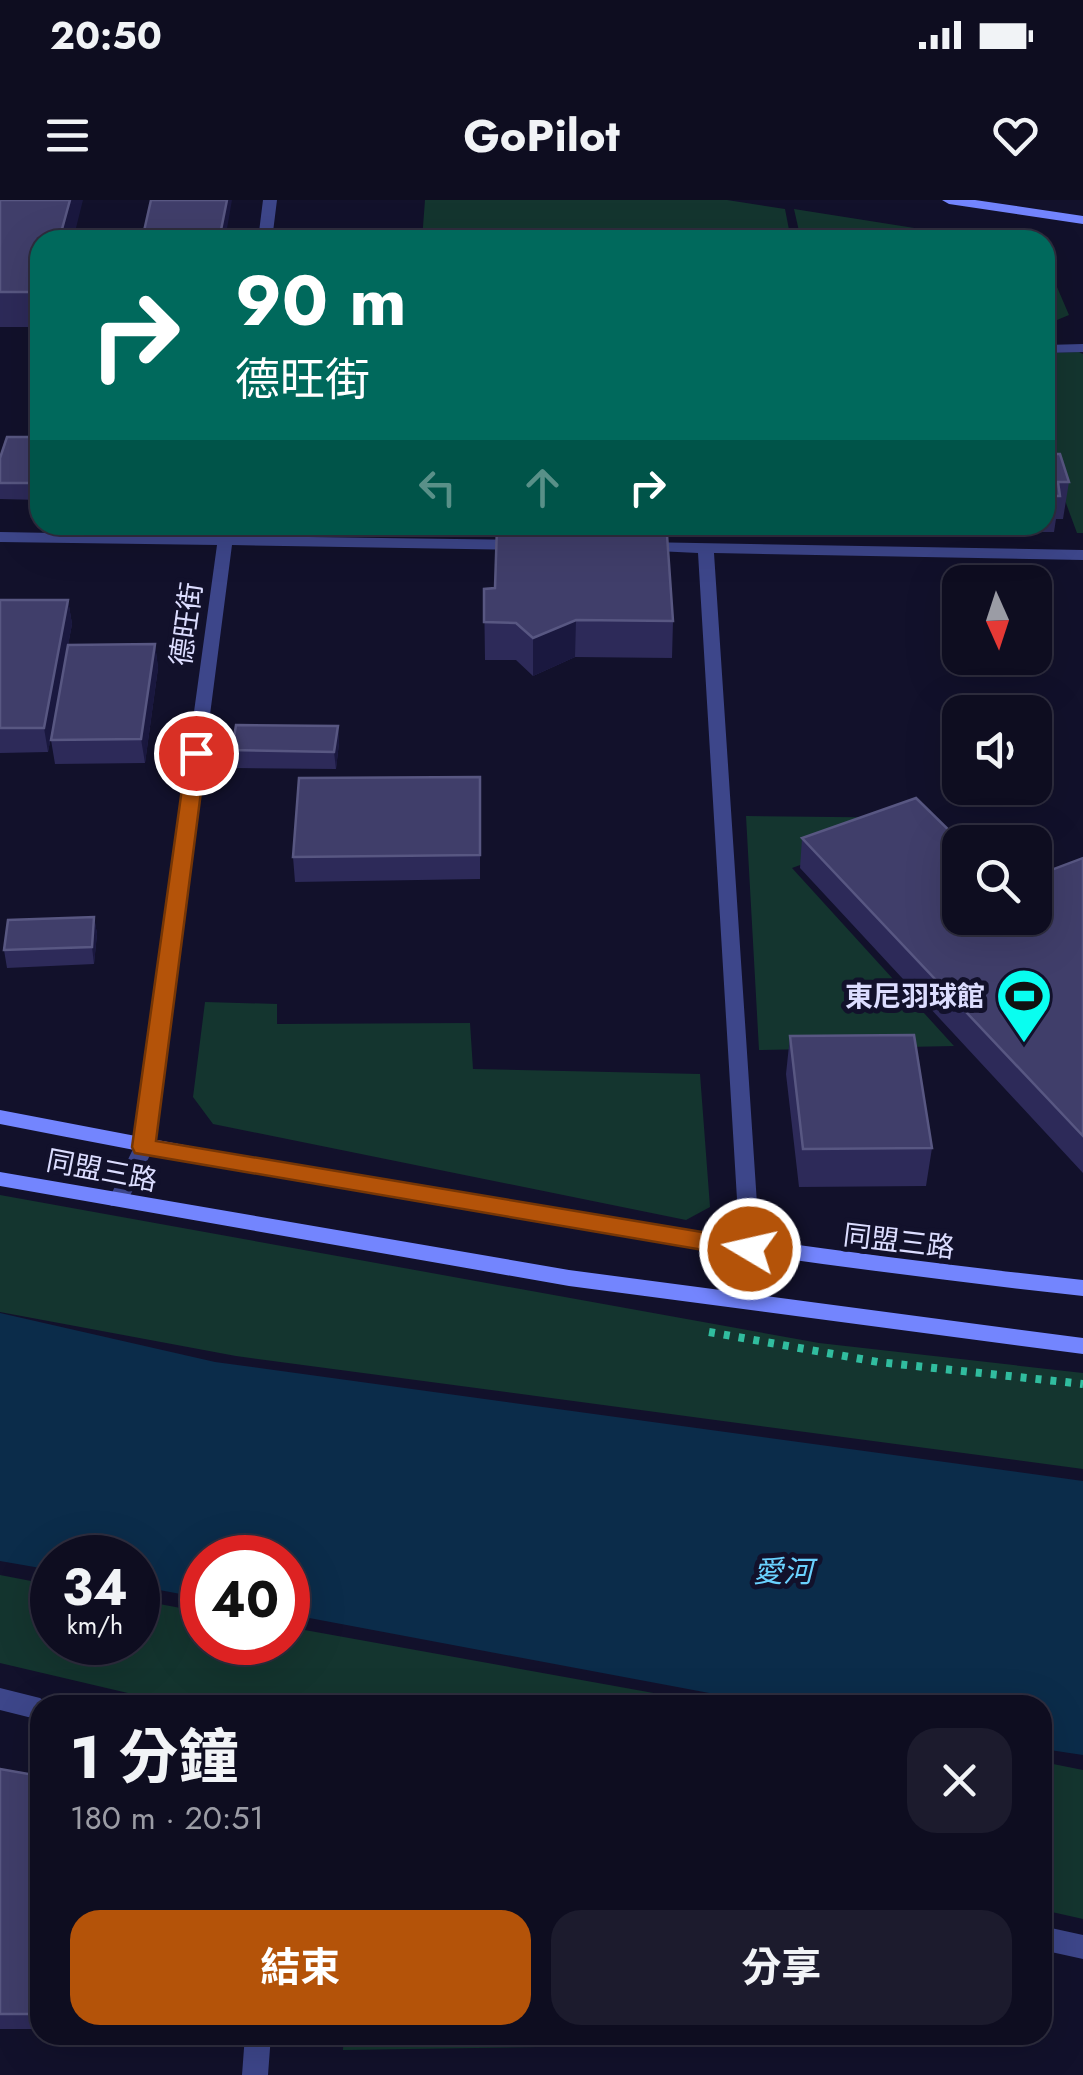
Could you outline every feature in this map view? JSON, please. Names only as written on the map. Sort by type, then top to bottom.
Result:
[{"type":"street","points":[[266,230],[270,200]]},
{"type":"street","points":[[949,200],[1081,223]]},
{"type":"street","points":[[1070,200],[1081,223]]},
{"type":"street","points":[[1055,349],[1083,348]]},
{"type":"street","points":[[0,537],[113,535]]},
{"type":"street","name":"德旺街","points":[[118,1201],[144,1147],[226,535]]},
{"type":"street","points":[[274,535],[541,546]]},
{"type":"street","points":[[616,546],[1083,555]]},
{"type":"street","points":[[706,548],[750,1249]]},
{"type":"street","name":"同盟三路","points":[[0,1117],[144,1147],[750,1249],[1083,1288]]},
{"type":"street","name":"同盟三路","points":[[0,1178],[569,1278],[1083,1346]]},
{"type":"street","points":[[0,1699],[30,1706]]},
{"type":"street","points":[[1052,1940],[1083,1947]]},
{"type":"street","points":[[255,2075],[257,2045]]},
{"type":"green space","points":[[425,200],[727,200],[785,209],[789,230],[423,230]]},
{"type":"green space","points":[[794,209],[927,230],[799,230]]},
{"type":"green space","points":[[1055,282],[1069,315],[1055,321]]},
{"type":"green space","points":[[1055,353],[1083,354],[1083,533],[1077,533],[1060,487],[1055,487]]},
{"type":"green space","points":[[746,816],[928,818],[792,868],[954,1046],[759,1050]]},
{"type":"green space","points":[[205,1002],[277,1004],[277,1024],[470,1023],[473,1069],[700,1074],[710,1207],[686,1220],[213,1124],[193,1097]]},
{"type":"green space","points":[[0,1195],[819,1343],[1083,1373],[1083,1469],[236,1356],[0,1312]]},
{"type":"green space","points":[[0,1575],[30,1581],[30,1665],[160,1665],[160,1604],[180,1608],[180,1665],[310,1665],[310,1631],[665,1695],[136,1695],[0,1663]]},
{"type":"green space","points":[[1052,1764],[1083,1770],[1083,1919],[1052,1912]]},
{"type":"green space","points":[[343,2045],[666,2045],[343,2050]]},
{"type":"water","name":"愛河","points":[[0,1313],[215,1362],[1083,1481],[1083,1755],[1052,1750],[1052,1695],[720,1695],[310,1618],[310,1535],[180,1535],[180,1594],[160,1590],[160,1535],[30,1535],[30,1566],[0,1561]]},
{"type":"building","points":[[0,200],[70,200],[62,230],[30,230],[30,292],[0,292]]},
{"type":"building","points":[[151,200],[227,200],[221,230],[144,230]]},
{"type":"building","points":[[7,437],[30,437],[30,483],[0,483],[0,458]]},
{"type":"building","points":[[1055,454],[1060,454],[1069,482],[1058,482],[1060,496],[1055,496]]},
{"type":"building","points":[[497,535],[667,535],[673,621],[576,620],[533,638],[516,623],[484,622],[484,589],[495,588]]},
{"type":"building","points":[[0,600],[68,600],[44,728],[0,728]]},
{"type":"building","points":[[155,644],[141,739],[51,740],[68,645]]},
{"type":"building","points":[[236,725],[338,726],[334,752],[232,750]]},
{"type":"building","points":[[480,777],[480,855],[293,857],[299,778]]},
{"type":"building","name":"東尼羽球館","points":[[916,798],[944,825],[942,935],[1052,935],[1052,870],[1083,858],[1083,1136],[802,838]]},
{"type":"building","points":[[94,917],[92,947],[4,950],[8,920]]},
{"type":"building","points":[[914,1035],[932,1148],[803,1149],[790,1036]]},
{"type":"building","points":[[0,1769],[30,1774],[30,2014],[0,2014]]},
{"type":"place","name":"東尼羽球館","points":[[1024,1045]]},
{"type":"route","points":[[196,753],[144,1147],[750,1249]]}]
